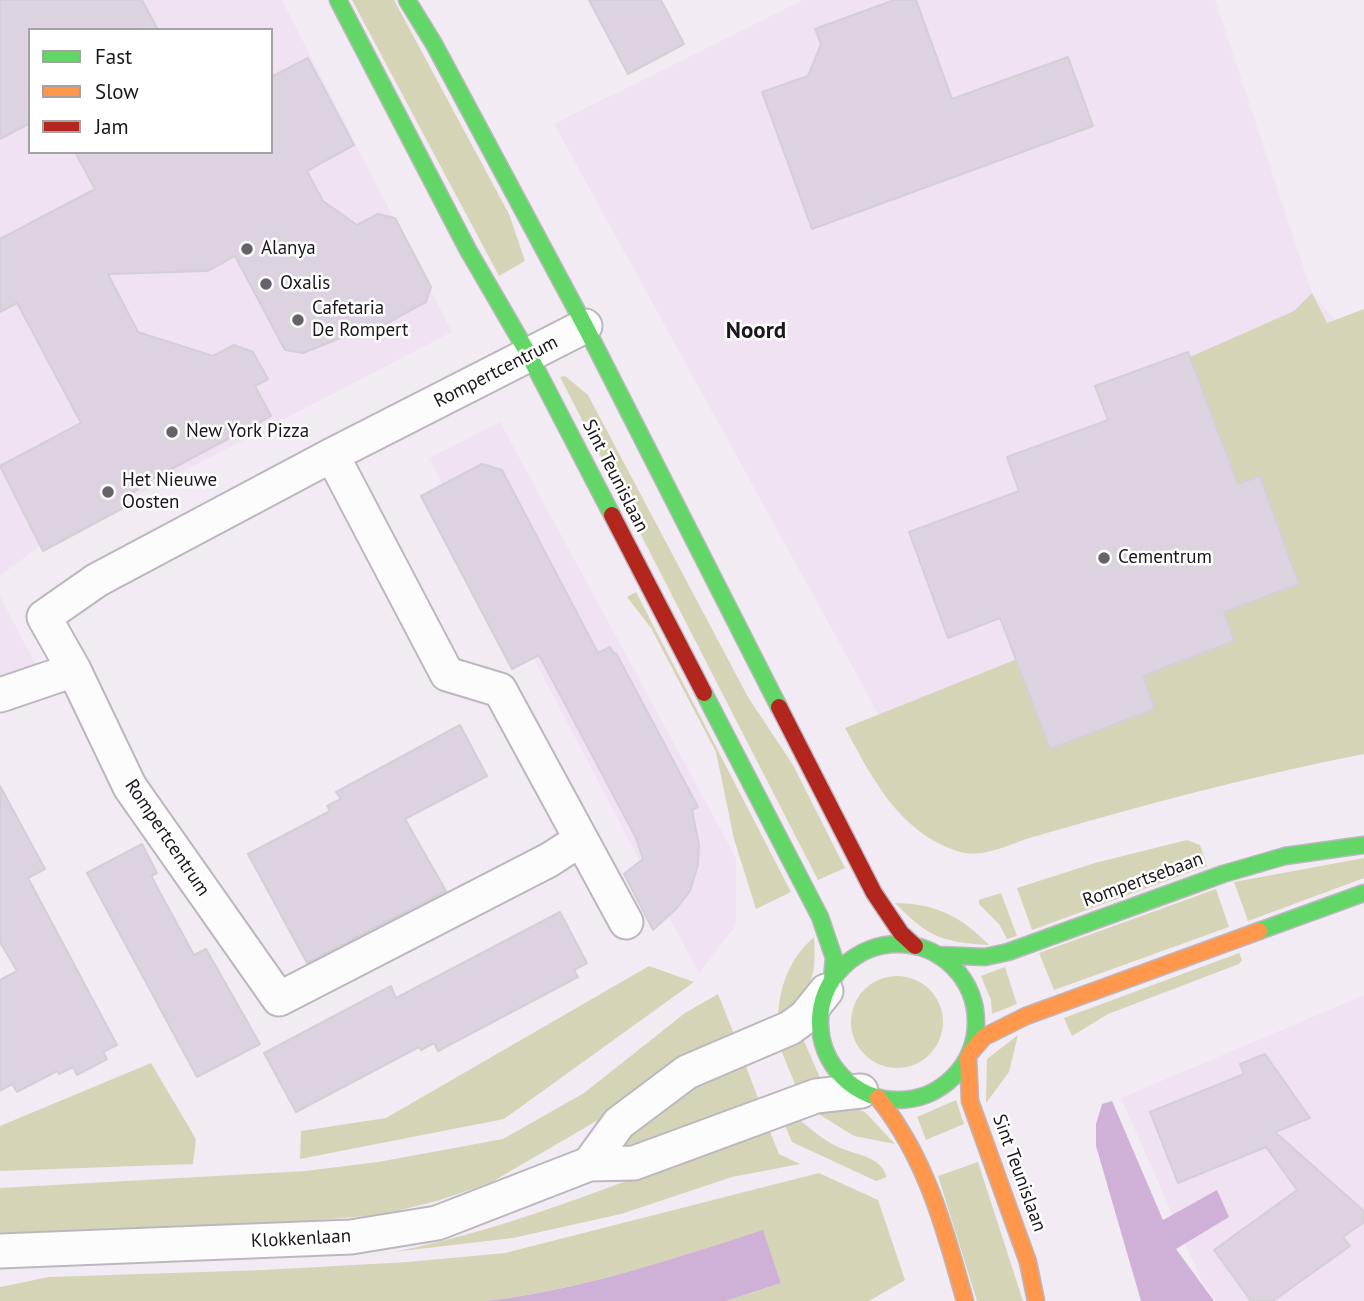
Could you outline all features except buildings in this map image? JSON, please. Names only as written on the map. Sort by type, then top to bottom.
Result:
[{"type":"street","name":"Sint Teunislaan","points":[[338,0],[468,250],[529,355],[820,916],[834,958],[829,985]]},
{"type":"street","points":[[407,0],[434,44],[585,326],[874,893],[901,933],[915,946]]},
{"type":"street","name":"Rompertcentrum","points":[[580,840],[549,860],[279,999],[130,787],[74,670],[44,617],[97,580],[332,455],[585,326]]},
{"type":"street","points":[[332,455],[447,674],[499,690],[626,922]]},
{"type":"street","points":[[0,695],[74,670]]},
{"type":"street","name":"Rompertsebaan","points":[[939,955],[985,957],[1008,952],[1223,874],[1285,856],[1364,845]]},
{"type":"street","points":[[869,1095],[905,1100],[930,1094],[952,1079],[984,1037],[1026,1016],[1364,894]]},
{"type":"street","points":[[589,1164],[619,1123],[687,1073],[790,1028],[805,1017],[848,962],[868,950],[891,944],[915,946],[939,955],[959,974],[972,998],[976,1025],[969,1055]]},
{"type":"street","points":[[829,985],[821,1009],[824,1047],[845,1080],[869,1095],[902,1127],[916,1152],[965,1301]]},
{"type":"street","name":"Sint Teunislaan","points":[[969,1055],[971,1101],[1028,1262],[1036,1301]]},
{"type":"street","name":"Klokkenlaan","points":[[0,1251],[376,1235],[438,1223],[589,1164],[634,1163],[816,1096],[869,1095]]},
{"type":"shaded area","points":[[0,0],[282,0],[452,332],[41,545],[0,576]]},
{"type":"shaded area","points":[[352,0],[394,0],[509,214],[525,261],[499,276]]},
{"type":"shaded area","points":[[803,0],[1215,0],[1312,293],[1364,353],[1364,717],[935,817],[554,124]]},
{"type":"shaded area","points":[[1312,293],[1327,323],[1364,309],[1364,754],[1156,802],[976,854],[957,851],[919,831],[889,801],[845,728],[1017,659],[1050,749],[1155,709],[1143,676],[1234,642],[1224,612],[1299,583],[1260,477],[1225,489],[1226,454],[1190,357],[1294,311]]},
{"type":"shaded area","points":[[565,376],[588,395],[748,697],[793,765],[845,868],[818,880],[560,377]]},
{"type":"shaded area","points":[[500,422],[736,858],[736,925],[699,974],[429,458]]},
{"type":"shaded area","points":[[636,592],[791,892],[756,909],[734,839],[716,752],[651,628],[627,597]]},
{"type":"shaded area","points":[[0,596],[40,673],[0,695]]},
{"type":"shaded area","points":[[1187,840],[1200,845],[1207,866],[1032,930],[1017,888],[1095,863]]},
{"type":"shaded area","points":[[1364,858],[1364,878],[1248,921],[1234,882]]},
{"type":"shaded area","points":[[1216,889],[1229,927],[1054,990],[1039,953]]},
{"type":"shaded area","points":[[1001,893],[1017,936],[1007,939],[999,924],[979,904],[979,900]]},
{"type":"shaded area","points":[[895,903],[923,906],[947,914],[969,927],[989,945],[936,936]]},
{"type":"shaded area","points":[[814,937],[814,964],[810,984],[798,1001],[778,1019],[787,974],[798,955]]},
{"type":"shaded area","points":[[1239,953],[1242,960],[1239,964],[1108,1014],[1072,1036],[1064,1018]]},
{"type":"shaded area","points":[[649,966],[694,982],[504,1119],[300,1159],[301,1131],[386,1118]]},
{"type":"shaded area","points":[[1005,967],[1017,1004],[992,1014],[991,1000],[981,976]]},
{"type":"shaded area","points":[[897,976],[915,979],[930,989],[940,1004],[943,1022],[940,1040],[930,1055],[915,1065],[897,1068],[879,1065],[864,1055],[854,1040],[851,1022],[854,1004],[864,989],[879,979]]},
{"type":"shaded area","points":[[718,994],[734,1034],[605,1116],[490,1183],[437,1201],[380,1215],[306,1221],[0,1233],[0,1188],[305,1171],[378,1162],[503,1139],[584,1093],[685,1013]]},
{"type":"shaded area","points":[[1364,995],[1364,1301],[1216,1301],[1203,1284],[1121,1098]]},
{"type":"shaded area","points":[[1018,1035],[1009,1072],[986,1103],[987,1059]]},
{"type":"shaded area","points":[[804,1041],[821,1080],[797,1089],[781,1050]]},
{"type":"shaded area","points":[[151,1063],[196,1139],[193,1164],[0,1171],[0,1126]]},
{"type":"shaded area","points":[[745,1064],[760,1103],[634,1150],[624,1147],[626,1137],[690,1089]]},
{"type":"shaded area","points":[[956,1100],[964,1124],[926,1140],[917,1117]]},
{"type":"shaded area","points":[[1112,1101],[1163,1220],[1217,1190],[1229,1217],[1176,1249],[1214,1301],[1141,1301],[1096,1146],[1096,1124],[1102,1104]]},
{"type":"shaded area","points":[[850,1107],[865,1112],[895,1144],[854,1136],[814,1111]]},
{"type":"shaded area","points":[[797,1118],[832,1144],[873,1160],[887,1177],[876,1181],[792,1142],[784,1123]]},
{"type":"shaded area","points":[[768,1127],[779,1154],[800,1164],[732,1177],[621,1214],[513,1238],[393,1252],[489,1228],[536,1213]]},
{"type":"shaded area","points":[[978,1162],[1023,1301],[977,1301],[938,1176]]},
{"type":"shaded area","points":[[819,1173],[878,1200],[905,1280],[869,1301],[726,1301],[781,1283],[763,1231],[591,1281],[486,1301],[0,1301],[0,1287],[49,1277],[263,1270],[408,1262],[505,1253]]},
{"type":"shaded area","points":[[763,1230],[781,1283],[726,1301],[486,1301],[592,1281]]},
{"type":"traffic: fast","points":[[338,0],[468,250],[529,355],[612,515]]},
{"type":"traffic: fast","points":[[407,0],[434,44],[585,326],[779,707]]},
{"type":"traffic: fast","points":[[704,693],[820,917],[834,958],[832,979]]},
{"type":"traffic: fast","points":[[939,955],[985,957],[1008,952],[1223,874],[1285,856],[1364,845]]},
{"type":"traffic: fast","points":[[1259,931],[1364,893]]},
{"type":"traffic: fast","points":[[898,944],[928,950],[953,967],[970,992],[976,1022],[970,1052],[953,1077],[928,1094],[898,1100],[868,1094],[843,1077],[826,1052],[820,1022],[826,992],[843,967],[868,950],[898,944]]},
{"type":"traffic: slow","points":[[971,1052],[984,1037],[1026,1016],[1259,931]]},
{"type":"traffic: slow","points":[[968,1058],[970,1101],[1028,1262],[1036,1301]]},
{"type":"traffic: slow","points":[[878,1098],[909,1144],[921,1169],[950,1247],[965,1301]]},
{"type":"traffic: jam","points":[[612,515],[704,693]]},
{"type":"traffic: jam","points":[[779,707],[874,893],[901,933],[915,946]]},
{"type":"place","name":"Alanya","points":[[247,249]]},
{"type":"place","name":"Oxalis","points":[[266,284]]},
{"type":"place","name":"Cafetaria De Rompert","points":[[298,320]]},
{"type":"place","name":"New York Pizza","points":[[172,432]]},
{"type":"place","name":"Het Nieuwe Oosten","points":[[108,492]]},
{"type":"place","name":"Cementrum","points":[[1104,558]]},
{"type":"district","name":"Noord","points":[[756,331]]}]
